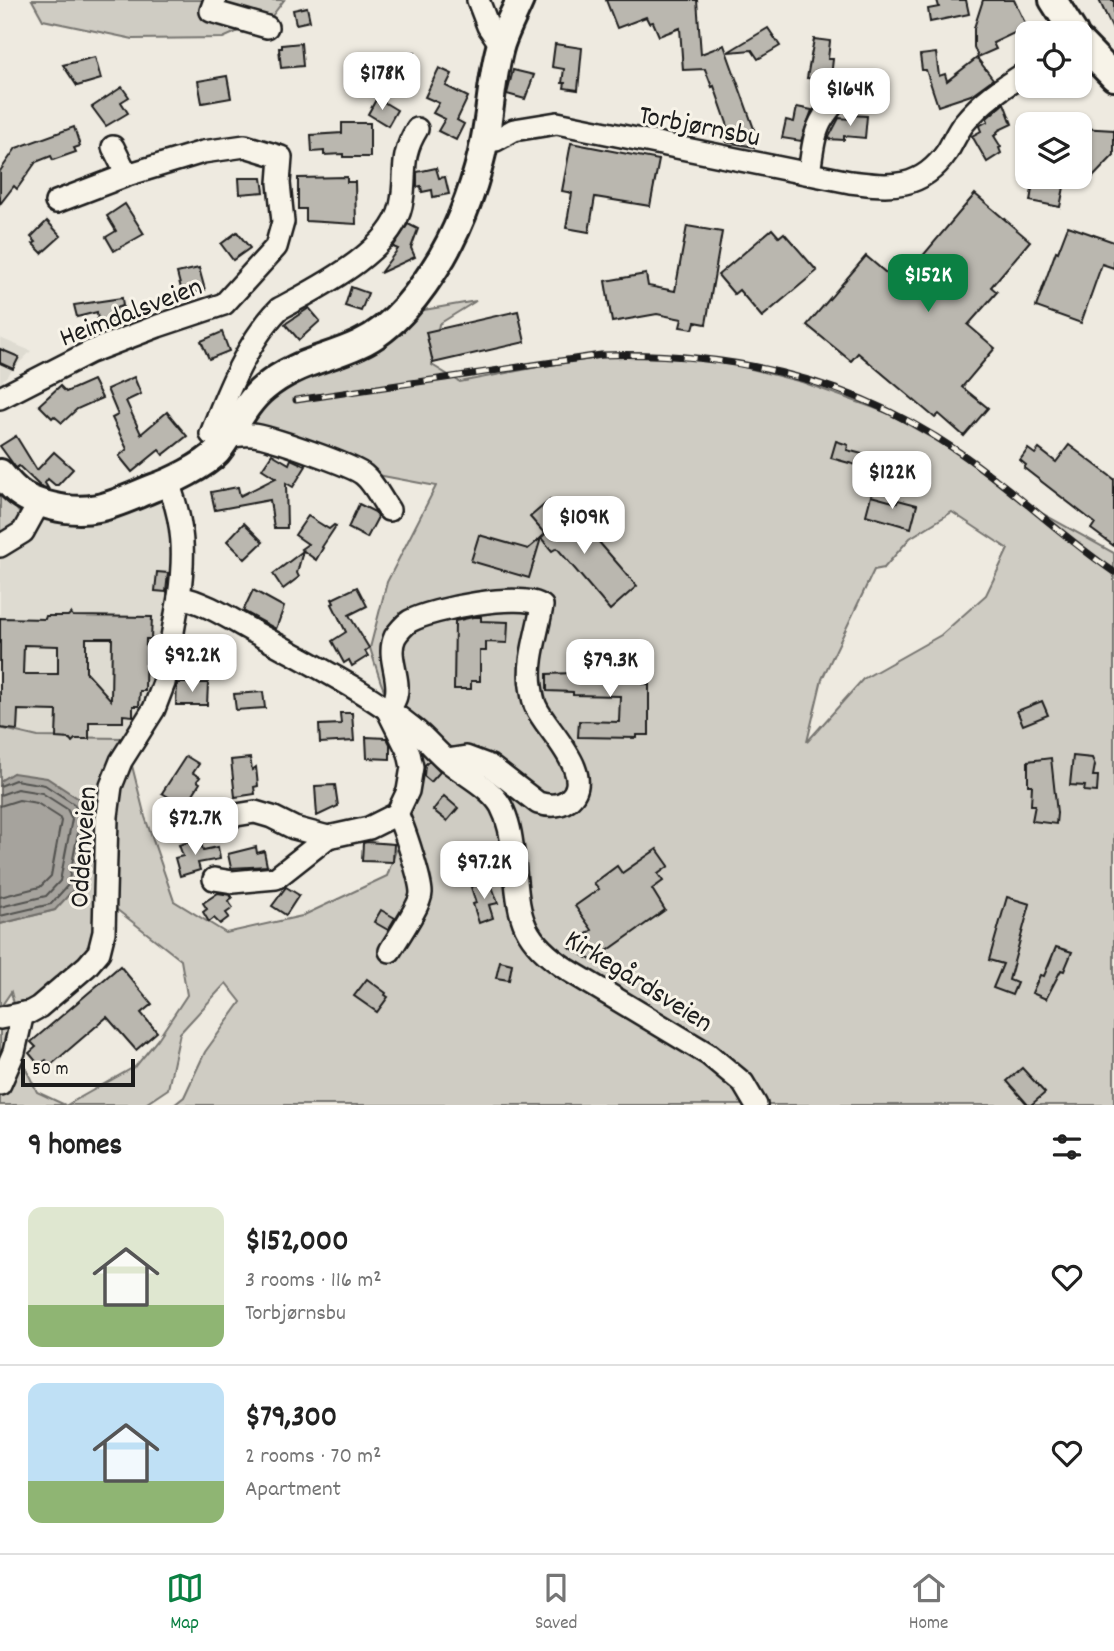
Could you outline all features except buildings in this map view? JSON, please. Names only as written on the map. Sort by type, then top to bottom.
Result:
[{"type":"main road","points":[[0,473],[15,491],[39,503],[72,512],[101,508],[168,483],[216,453],[262,389],[289,370],[360,344],[392,322],[405,309],[453,237],[485,142],[501,45],[520,0]]},
{"type":"main road","points":[[1053,0],[1065,21]]},
{"type":"main road","points":[[1092,56],[1114,77]]},
{"type":"street","points":[[215,0],[211,12],[267,27]]},
{"type":"street","points":[[478,0],[488,26],[501,45]]},
{"type":"street","name":"Torbjørnsbu","points":[[485,142],[496,140],[513,130],[557,123],[705,155],[883,186],[915,181],[928,173],[946,154],[963,124],[989,96],[1015,80]]},
{"type":"street","points":[[808,173],[817,130],[839,98],[844,85]]},
{"type":"street","points":[[388,510],[366,475],[351,467],[269,437],[251,434],[225,438],[211,434],[242,366],[269,319],[279,309],[356,264],[394,224],[403,195],[403,160],[407,145],[417,128]]},
{"type":"street","name":"Heimdalsveien","points":[[0,398],[90,352],[224,304],[276,247],[284,222],[279,183],[281,157],[246,146],[203,152],[127,174]]},
{"type":"street","points":[[56,202],[127,174],[113,147]]},
{"type":"street","points":[[168,483],[183,528],[183,567],[179,597]]},
{"type":"street","points":[[0,546],[23,532],[39,503]]},
{"type":"street","name":"Kirkegårdsveien","points":[[179,597],[235,622],[330,674],[388,711],[415,730],[499,803],[511,832],[521,915],[533,943],[568,970],[708,1054],[743,1083],[756,1105]]},
{"type":"street","name":"Oddenveien","points":[[0,1018],[39,1007],[87,966],[99,952],[104,932],[107,816],[111,786],[121,761],[154,709],[164,683],[179,597]]},
{"type":"street","points":[[224,817],[255,812],[293,828],[328,836],[369,828],[397,814],[408,792],[412,767],[409,752],[388,711],[396,695],[393,643],[397,634],[409,622],[434,613],[484,602],[537,602],[542,606],[531,684],[536,706],[577,772],[577,783],[572,796],[559,805],[538,803],[490,766],[466,757],[447,760]]},
{"type":"street","points":[[390,951],[417,905],[421,893],[404,829],[397,814]]},
{"type":"street","points":[[214,878],[233,882],[276,878],[328,836]]},
{"type":"street","points":[[0,1084],[14,1052],[23,1013]]},
{"type":"shaded area","points":[[32,0],[284,0],[272,16],[223,38],[133,39],[43,20]]},
{"type":"shaded area","points":[[476,301],[439,324],[432,365],[460,382],[627,354],[716,360],[802,382],[888,413],[963,456],[1034,509],[1114,553],[1114,1105],[174,1105],[184,1097],[205,1052],[241,1002],[226,983],[180,1033],[168,1089],[144,1105],[67,1105],[136,1066],[158,1039],[187,995],[181,960],[111,905],[90,953],[27,1005],[15,1008],[11,992],[0,1008],[0,924],[55,910],[13,773],[0,781],[0,728],[38,737],[125,738],[145,817],[174,901],[226,933],[302,916],[387,876],[402,833],[415,742],[390,704],[370,648],[387,582],[436,486],[367,473],[243,430],[267,396],[342,349],[424,310]],"holes":[[[952,512],[1008,549],[986,595],[941,635],[863,679],[807,742],[822,679],[874,570],[884,568],[910,538]]]},
{"type":"shaded area","points":[[0,338],[31,351],[0,383]]},
{"type":"shaded area","points":[[0,483],[38,511],[164,492],[183,549],[176,609],[137,736],[0,774]]},
{"type":"shaded area","points":[[0,488],[32,529],[0,554]]},
{"type":"shaded area","points":[[0,1015],[37,1092],[65,1105],[0,1105]]},
{"type":"water","points":[[13,773],[47,778],[79,799],[89,816],[75,888],[55,910],[0,924],[0,781]]},
{"type":"railway","points":[[296,400],[601,355],[696,358],[743,365],[833,388],[876,405],[918,427],[979,466],[1114,572]]}]
